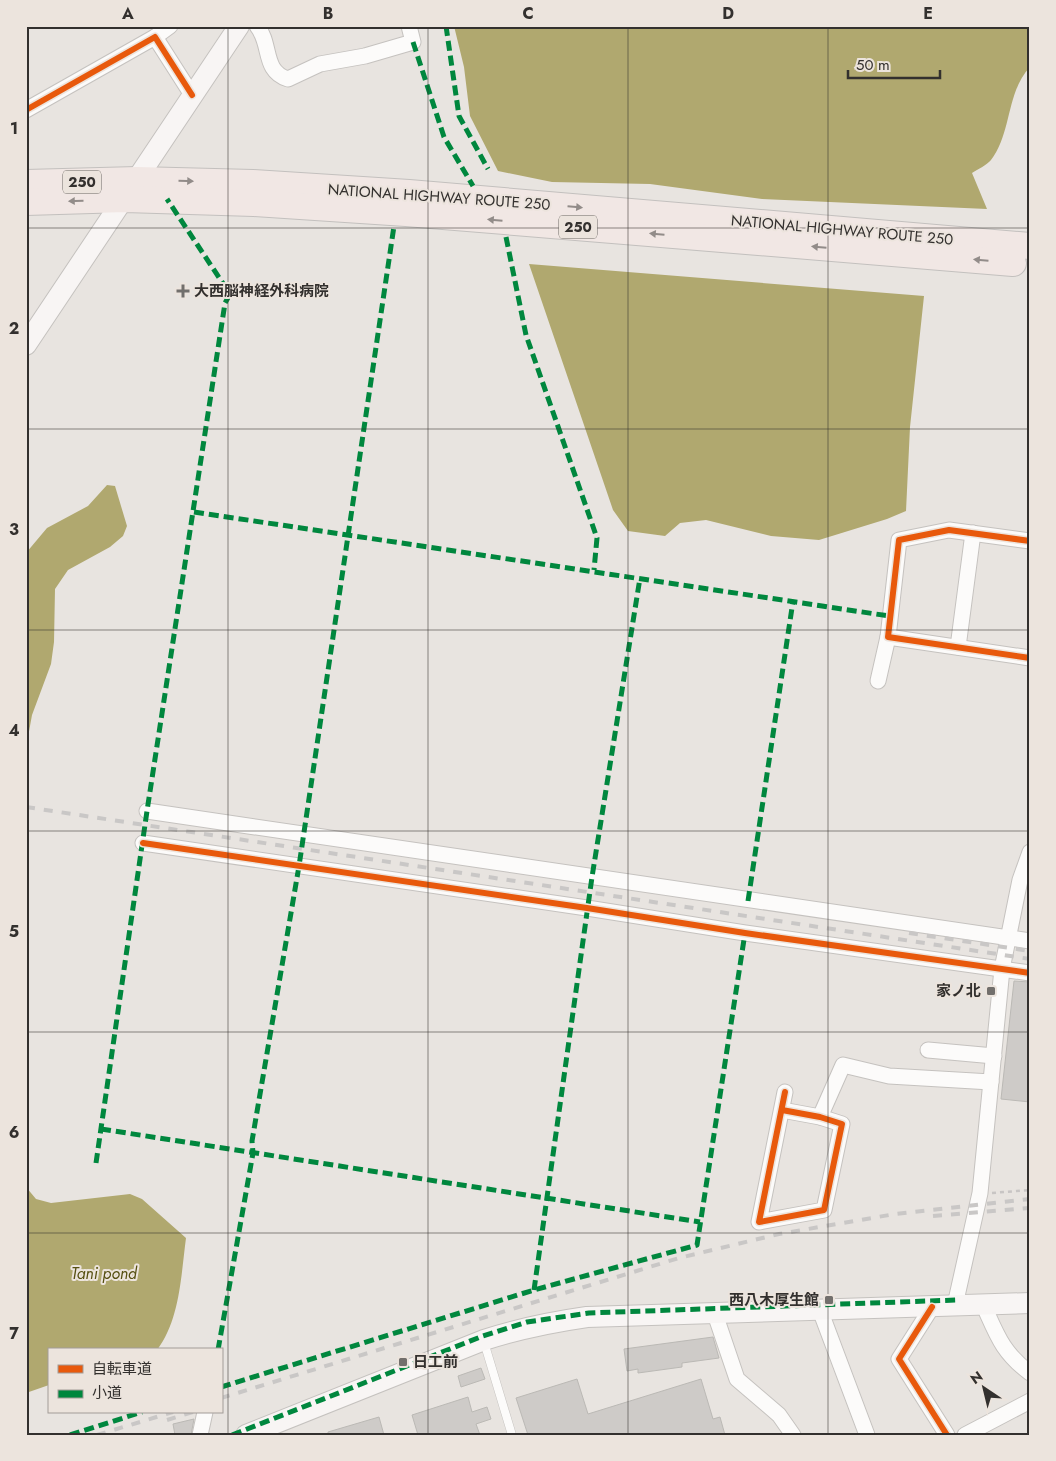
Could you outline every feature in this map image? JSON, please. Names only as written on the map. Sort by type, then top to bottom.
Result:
[{"type":"highway","name":"NATIONAL HIGHWAY ROUTE 250","points":[[26,183],[1030,264]]},
{"type":"highway","name":"NATIONAL HIGHWAY ROUTE 250","points":[[26,202],[131,190],[253,183],[409,193],[1030,246]]},
{"type":"main road","points":[[26,345],[239,26]]},
{"type":"main road","points":[[252,1434],[484,1340],[524,1328],[587,1318],[1030,1303]]},
{"type":"street","points":[[26,110],[155,37],[170,26]]},
{"type":"street","points":[[257,26],[262,33],[272,68],[278,76],[288,79],[320,64],[365,56],[413,42],[409,26]]},
{"type":"street","points":[[155,37],[192,95]]},
{"type":"street","points":[[878,681],[888,637],[899,540],[949,530],[1030,541]]},
{"type":"street","points":[[958,647],[973,533]]},
{"type":"street","points":[[888,637],[1030,658]]},
{"type":"street","points":[[147,811],[1030,941]]},
{"type":"street","points":[[143,843],[578,906],[745,933],[1030,973]]},
{"type":"street","points":[[955,1305],[980,1193],[1002,969],[1007,938],[1020,880],[1030,852]]},
{"type":"street","points":[[928,1050],[994,1056]]},
{"type":"street","points":[[820,1117],[842,1064],[889,1076],[991,1082]]},
{"type":"street","points":[[782,1110],[820,1117],[842,1124],[824,1210],[759,1222],[785,1092]]},
{"type":"street","points":[[983,1304],[1000,1340],[1012,1359],[1030,1373]]},
{"type":"street","points":[[932,1307],[899,1359],[946,1435]]},
{"type":"street","points":[[820,1310],[866,1435]]},
{"type":"street","points":[[715,1314],[737,1379],[779,1415],[793,1435]]},
{"type":"street","points":[[966,1435],[1030,1401]]},
{"type":"street","points":[[200,1435],[205,1414]]},
{"type":"lane","points":[[484,1340],[512,1435]]},
{"type":"path","points":[[980,1193],[1030,1190]]},
{"type":"water","points":[[454,26],[1030,26],[1030,67],[1022,77],[1017,88],[1003,138],[998,149],[989,162],[972,173],[987,209],[762,199],[650,184],[552,182],[498,171],[470,116],[464,67]]},
{"type":"water","points":[[529,264],[924,296],[910,427],[906,511],[887,519],[819,540],[771,536],[706,520],[680,523],[665,536],[628,531],[613,510]]},
{"type":"water","points":[[107,485],[115,486],[127,526],[123,536],[110,547],[68,570],[55,589],[54,642],[51,664],[32,715],[26,748],[26,553],[47,528],[88,506]]},
{"type":"water","name":"Tani pond","points":[[26,1187],[36,1199],[51,1203],[130,1194],[142,1199],[186,1238],[178,1297],[171,1325],[165,1338],[158,1348],[48,1348],[48,1385],[26,1393]]},
{"type":"building","points":[[1014,981],[1030,982],[1030,1102],[1001,1099]]},
{"type":"building","points":[[713,1337],[719,1358],[682,1363],[682,1367],[638,1373],[638,1369],[627,1371],[624,1349]]},
{"type":"building","points":[[481,1368],[485,1379],[461,1387],[458,1376]]},
{"type":"building","points":[[577,1379],[588,1414],[701,1379],[713,1419],[720,1417],[725,1435],[528,1435],[516,1398]]},
{"type":"building","points":[[468,1397],[472,1412],[487,1407],[491,1419],[476,1424],[480,1435],[418,1435],[412,1415]]},
{"type":"building","points":[[379,1417],[384,1435],[328,1435],[328,1432]]},
{"type":"building","points":[[194,1419],[191,1435],[175,1435],[173,1424]]},
{"type":"railway","points":[[26,807],[1030,959]]},
{"type":"railway","points":[[909,933],[1030,951]]},
{"type":"railway","points":[[222,1398],[679,1258],[779,1234],[895,1214],[1030,1199]]},
{"type":"railway","points":[[933,1216],[1030,1208]]},
{"type":"railway","points":[[97,1435],[166,1414]]},
{"type":"railway","points":[[167,1420],[186,1414]]},
{"type":"marked path","points":[[446,26],[459,116],[488,169]]},
{"type":"marked path","points":[[413,42],[444,137],[473,186]]},
{"type":"marked path","points":[[96,1163],[147,811],[225,303],[230,294],[167,199]]},
{"type":"marked path","points":[[218,1348],[253,1153],[252,1141],[299,866],[394,226]]},
{"type":"marked path","points":[[506,237],[526,335],[597,538],[594,570]]},
{"type":"marked path","points":[[194,512],[889,616]]},
{"type":"marked path","points":[[534,1290],[592,877],[640,578]]},
{"type":"marked path","points":[[748,901],[793,601]]},
{"type":"marked path","points":[[222,1387],[534,1290],[697,1245],[745,933]]},
{"type":"marked path","points":[[101,1129],[700,1222]]},
{"type":"marked path","points":[[232,1435],[483,1336],[527,1322],[589,1313],[956,1300]]},
{"type":"marked path","points":[[70,1435],[136,1414]]},
{"type":"cycle path","points":[[26,110],[155,37],[192,95]]},
{"type":"cycle path","points":[[1030,541],[949,530],[899,540],[888,637],[1030,658]]},
{"type":"cycle path","points":[[143,843],[745,933],[1030,973]]},
{"type":"cycle path","points":[[782,1110],[820,1117],[842,1124],[824,1210],[759,1222],[785,1092]]},
{"type":"cycle path","points":[[932,1307],[899,1359],[947,1435]]},
{"type":"place","name":"大西脳神経外科病院","points":[[183,291]]},
{"type":"place","name":"家ノ北","points":[[991,991]]},
{"type":"place","name":"西八木厚生館","points":[[829,1300]]},
{"type":"place","name":"日工前","points":[[403,1362]]}]
